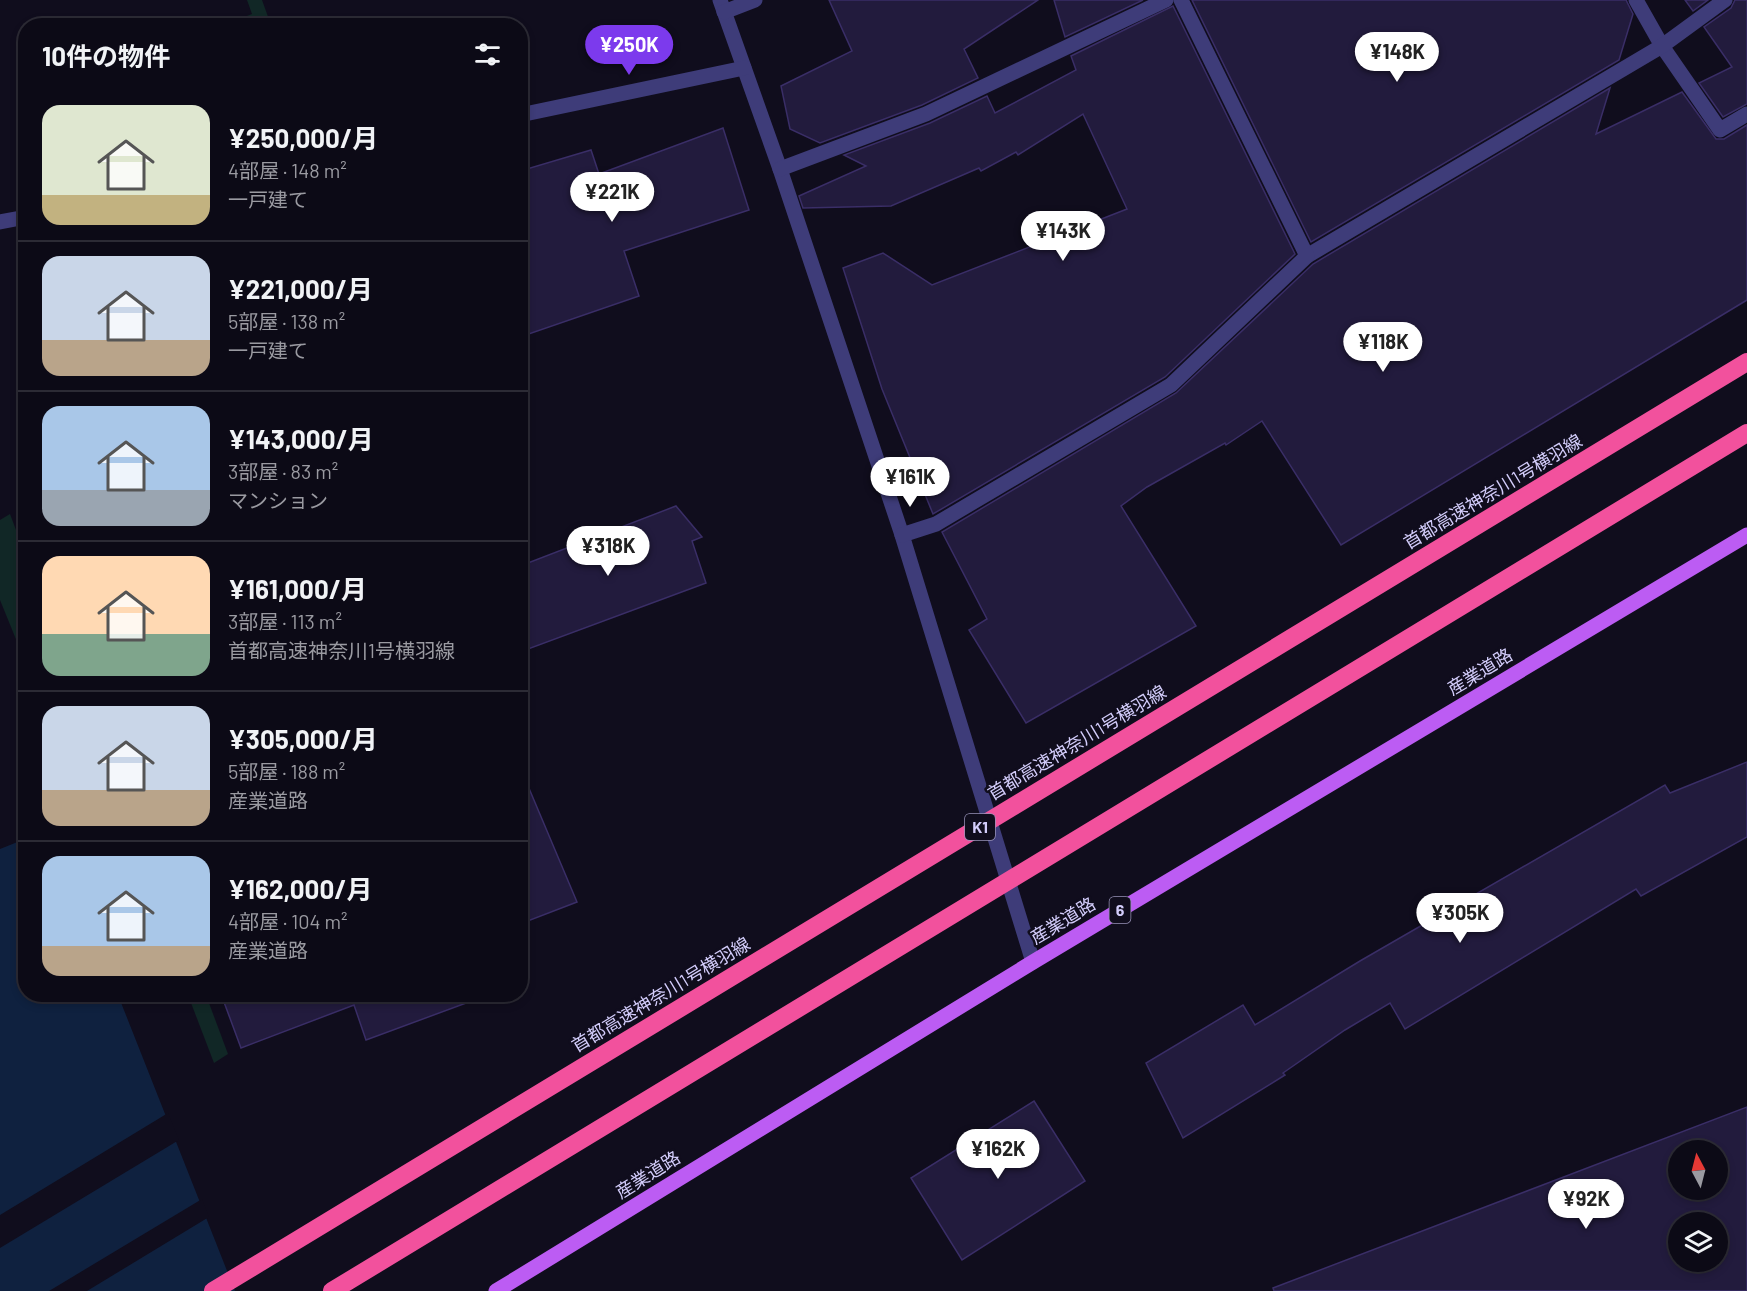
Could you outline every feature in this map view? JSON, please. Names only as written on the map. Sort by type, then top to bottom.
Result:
[{"type":"highway","name":"首都高速神奈川1号横羽線","points":[[213,1291],[1747,362]]},
{"type":"highway","points":[[332,1291],[1747,434]]},
{"type":"main road","name":"産業道路","points":[[496,1291],[1033,962],[1747,535]]},
{"type":"street","points":[[755,0],[722,6],[780,169],[902,536],[1033,962]]},
{"type":"street","points":[[780,169],[927,114],[1166,0]]},
{"type":"street","points":[[1181,0],[1307,256]]},
{"type":"street","points":[[1636,0],[1662,46],[1720,130],[1747,114]]},
{"type":"street","points":[[902,536],[936,524],[1171,385],[1307,256],[1662,46],[1725,0]]},
{"type":"street","points":[[528,113],[744,68]]},
{"type":"street","points":[[0,222],[18,219]]},
{"type":"green space","points":[[247,0],[262,0],[268,18],[242,18],[252,14]]},
{"type":"green space","points":[[10,514],[18,535],[18,644],[0,600],[0,520]]},
{"type":"green space","points":[[191,1002],[209,1002],[228,1054],[214,1063]]},
{"type":"water","points":[[18,842],[18,1002],[121,1002],[235,1291],[0,1291],[0,849]]},
{"type":"pier","points":[[168,1113],[179,1140],[0,1248],[0,1215]]},
{"type":"pier","points":[[202,1199],[209,1217],[87,1291],[49,1291]]},
{"type":"building","points":[[829,0],[1038,0],[964,49],[978,78],[922,105],[820,143],[790,129],[781,86],[852,51]]},
{"type":"building","points":[[1054,0],[1143,0],[1065,37]]},
{"type":"building","points":[[1192,0],[1626,0],[1633,14],[1619,60],[1311,242]]},
{"type":"building","points":[[1685,0],[1708,0],[1693,11]]},
{"type":"building","points":[[1735,0],[1747,0],[1747,104],[1723,117],[1699,83],[1732,67],[1704,27],[1731,8]]},
{"type":"building","points":[[1173,6],[1295,254],[1165,377],[933,514],[882,389],[843,268],[883,253],[932,285],[1127,209],[1083,114],[1018,155],[1016,152],[981,171],[979,168],[891,206],[803,208],[799,196],[866,166],[844,155],[930,123],[987,96],[995,113],[1076,70],[1071,56]]},
{"type":"building","points":[[1610,88],[1596,134],[1682,92],[1716,139],[1724,139],[1747,125],[1747,300],[1341,545],[1262,421],[1226,445],[1225,443],[1147,487],[1121,506],[1196,626],[1026,723],[969,630],[987,619],[942,532],[1176,393],[1313,264]]},
{"type":"building","points":[[723,128],[749,210],[624,251],[639,296],[528,334],[528,169],[591,150],[599,174]]},
{"type":"building","points":[[676,506],[702,537],[692,541],[706,583],[528,649],[528,563]]},
{"type":"building","points":[[1747,762],[1747,837],[1641,896],[1636,889],[1405,1029],[1390,1003],[1345,1030],[1283,1073],[1285,1075],[1183,1138],[1146,1063],[1243,1005],[1255,1025],[1360,961],[1665,785],[1670,793]]},
{"type":"building","points":[[528,786],[577,902],[528,921]]},
{"type":"building","points":[[224,1002],[469,1002],[366,1040],[354,1005],[241,1048]]},
{"type":"building","points":[[1034,1101],[1085,1181],[962,1260],[911,1178]]},
{"type":"building","points":[[1747,1107],[1747,1291],[1274,1291],[1273,1288]]}]
